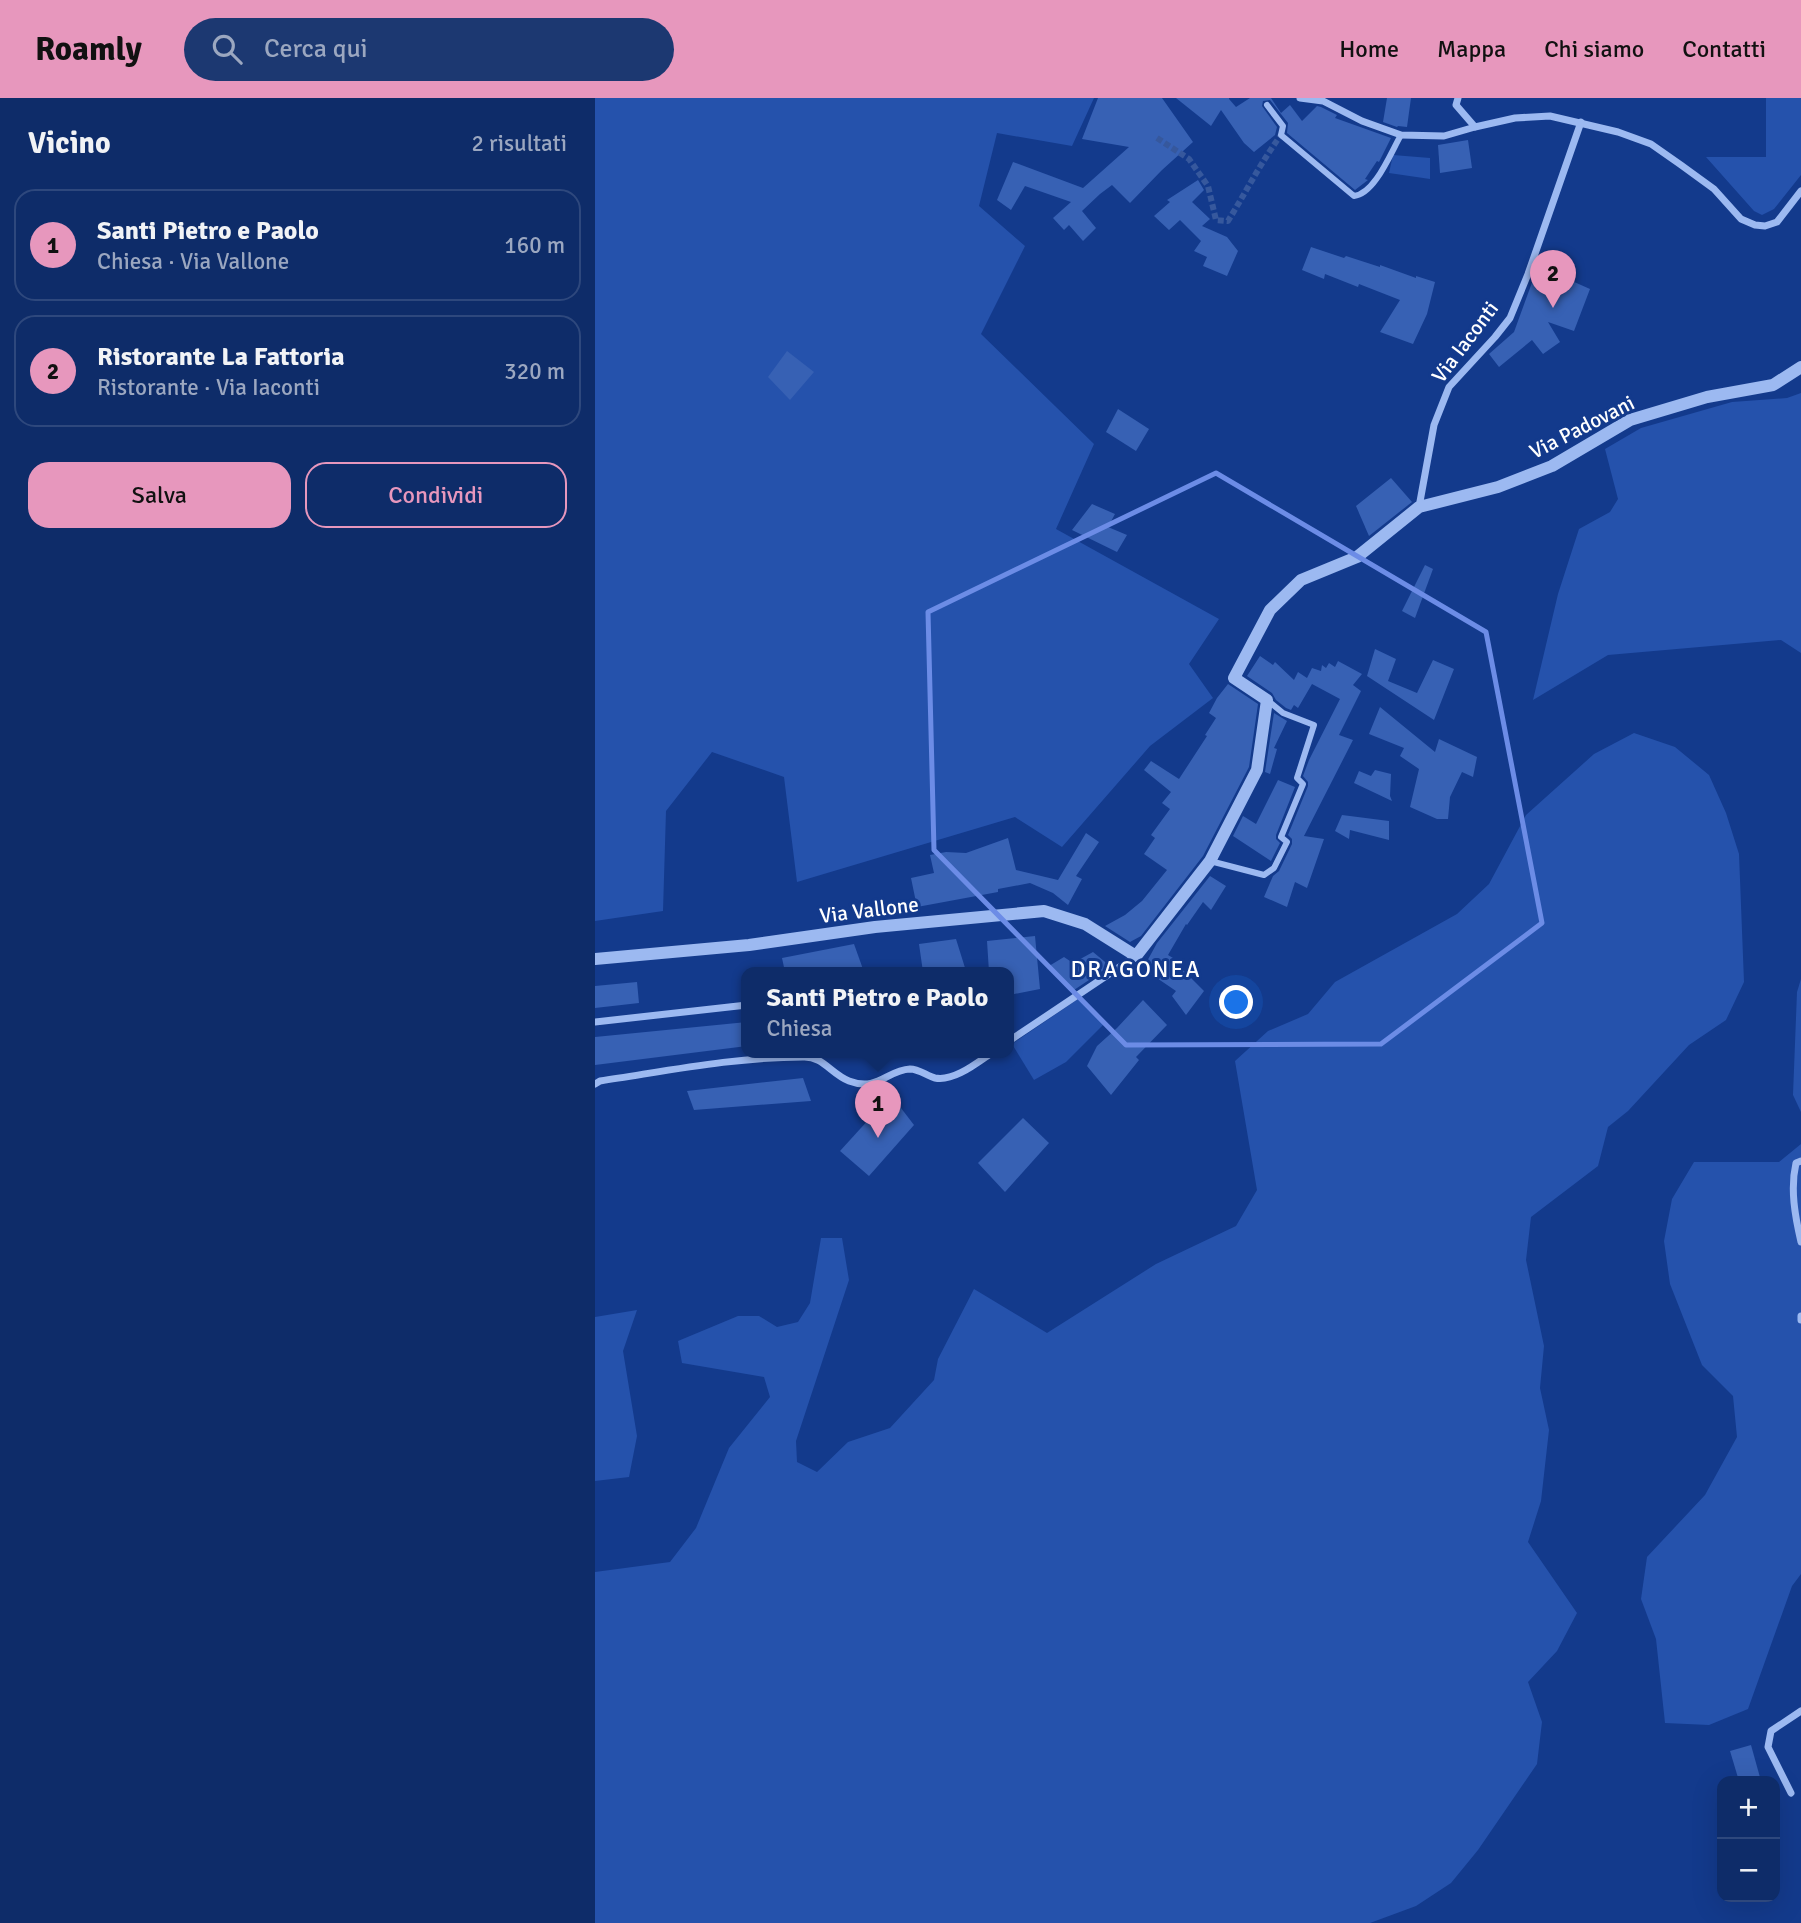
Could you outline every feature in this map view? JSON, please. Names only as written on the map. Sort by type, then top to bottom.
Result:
[{"type":"street","points":[[1300,98],[1323,101],[1361,121],[1401,135],[1444,136],[1515,118],[1551,116],[1618,132],[1651,144],[1714,189],[1741,219],[1755,225],[1765,226],[1777,222],[1801,191]]},
{"type":"street","points":[[1458,98],[1456,105],[1475,127]]},
{"type":"street","points":[[1267,105],[1283,126],[1281,135],[1354,196],[1365,193],[1372,186],[1401,135]]},
{"type":"street","name":"Via Iaconti","points":[[1419,507],[1434,425],[1448,387],[1510,318],[1581,122]]},
{"type":"street","name":"Via Padovani","points":[[1419,507],[1498,488],[1552,466],[1630,420],[1707,397],[1773,384],[1801,367]]},
{"type":"street","points":[[1210,861],[1264,875],[1274,868],[1287,842],[1281,837],[1303,784],[1297,778],[1314,725],[1283,713],[1234,678],[1270,610],[1301,580],[1357,557],[1419,507]]},
{"type":"street","points":[[1014,1038],[1136,956],[1210,861],[1257,769],[1267,700]]},
{"type":"street","name":"Via Vallone","points":[[595,959],[749,945],[875,927],[1044,911],[1085,924],[1136,956]]},
{"type":"street","points":[[595,1022],[741,1006]]},
{"type":"street","points":[[595,1084],[600,1081],[737,1061],[778,1058]]},
{"type":"street","points":[[814,1058],[822,1060],[846,1080],[861,1084],[874,1083],[909,1069],[941,1078],[961,1073],[984,1058]]},
{"type":"street","points":[[1801,1161],[1796,1163],[1793,1178],[1801,1242]]},
{"type":"street","points":[[1791,1793],[1767,1747],[1771,1731],[1801,1711]]},
{"type":"highlighted area","points":[[1216,473],[1486,632],[1542,923],[1381,1044],[1126,1045],[934,850],[928,612]]},
{"type":"shaded area","points":[[595,98],[1094,98],[1072,146],[997,133],[979,206],[1025,246],[981,334],[1094,444],[1056,529],[1219,619],[1189,664],[1213,698],[1150,746],[1062,847],[1015,817],[797,882],[784,777],[712,752],[666,811],[663,911],[595,921]]},
{"type":"shaded area","points":[[1766,98],[1801,98],[1801,175],[1774,209],[1762,215],[1754,211],[1706,157],[1766,157]]},
{"type":"shaded area","points":[[1393,155],[1430,158],[1430,179],[1389,173]]},
{"type":"shaded area","points":[[1801,393],[1801,653],[1781,640],[1608,655],[1533,700],[1558,594],[1579,529],[1610,512],[1618,499],[1605,449],[1641,428],[1732,402],[1787,398]]},
{"type":"shaded area","points":[[1634,733],[1675,747],[1709,775],[1726,813],[1739,854],[1744,982],[1726,1020],[1689,1045],[1628,1111],[1608,1127],[1598,1166],[1531,1217],[1526,1260],[1544,1346],[1540,1388],[1549,1430],[1541,1501],[1528,1542],[1577,1613],[1557,1651],[1528,1682],[1542,1722],[1537,1764],[1478,1850],[1451,1883],[1416,1906],[1370,1923],[595,1923],[595,1572],[670,1562],[696,1528],[729,1448],[770,1397],[764,1377],[682,1363],[678,1341],[738,1316],[759,1316],[777,1327],[798,1322],[810,1303],[821,1238],[842,1238],[849,1280],[796,1441],[797,1462],[817,1472],[848,1442],[890,1428],[934,1380],[938,1359],[974,1289],[1047,1333],[1156,1264],[1236,1226],[1257,1190],[1235,1061],[1268,1031],[1308,1014],[1335,982],[1457,914],[1489,884],[1526,815],[1594,754]]},
{"type":"shaded area","points":[[1801,979],[1801,1112],[1793,1095],[1797,992]]},
{"type":"shaded area","points":[[1081,997],[1105,1023],[1066,1062],[1034,1080],[1014,1047],[1014,1043]]},
{"type":"shaded area","points":[[1801,1144],[1801,1574],[1792,1586],[1748,1709],[1709,1725],[1665,1723],[1656,1639],[1641,1599],[1647,1557],[1705,1495],[1737,1437],[1733,1396],[1702,1365],[1670,1284],[1664,1241],[1672,1199],[1694,1162],[1779,1162]]},
{"type":"shaded area","points":[[637,1310],[623,1351],[637,1436],[629,1477],[595,1481],[595,1317]]},
{"type":"building","points":[[1098,98],[1162,98],[1193,142],[1130,203],[1112,185],[1100,194],[1082,211],[1096,228],[1083,241],[1069,225],[1064,230],[1053,218],[1071,202],[1025,186],[1011,210],[997,200],[1013,162],[1083,188],[1129,147],[1082,139]]},
{"type":"building","points":[[1176,98],[1229,98],[1236,107],[1250,98],[1271,98],[1281,113],[1290,105],[1302,121],[1317,106],[1337,115],[1335,118],[1391,138],[1379,162],[1377,161],[1365,179],[1368,180],[1355,190],[1287,133],[1288,123],[1270,100],[1263,101],[1262,106],[1277,127],[1275,135],[1254,152],[1244,143],[1221,110],[1211,126]]},
{"type":"building","points":[[1387,98],[1411,98],[1407,127],[1383,122]]},
{"type":"building","points":[[1468,140],[1472,168],[1440,173],[1438,145]]},
{"type":"building","points":[[1198,180],[1204,190],[1192,202],[1210,219],[1202,226],[1227,237],[1238,251],[1227,276],[1203,266],[1207,257],[1194,251],[1201,241],[1180,220],[1169,230],[1154,216],[1170,202],[1167,200]]},
{"type":"building","points":[[1311,247],[1435,282],[1427,314],[1413,344],[1380,332],[1400,300],[1359,284],[1358,287],[1325,274],[1324,279],[1302,270]]},
{"type":"building","points":[[1534,277],[1560,286],[1563,277],[1590,289],[1574,331],[1548,322],[1560,342],[1543,354],[1532,340],[1499,367],[1489,354],[1514,332]]},
{"type":"building","points":[[787,351],[814,372],[790,400],[768,377]]},
{"type":"building","points":[[1118,409],[1149,429],[1136,451],[1106,432]]},
{"type":"building","points":[[1391,478],[1412,502],[1369,536],[1356,506]]},
{"type":"building","points":[[1092,504],[1115,514],[1108,527],[1127,535],[1117,552],[1072,530]]},
{"type":"building","points":[[1425,565],[1433,569],[1415,618],[1402,611]]},
{"type":"building","points":[[1375,649],[1396,659],[1388,681],[1417,693],[1433,660],[1454,669],[1434,720],[1367,676]]},
{"type":"building","points":[[1260,656],[1273,665],[1275,662],[1294,680],[1298,672],[1307,678],[1312,668],[1321,671],[1322,665],[1326,668],[1329,663],[1335,667],[1338,661],[1362,674],[1353,685],[1361,691],[1339,735],[1353,740],[1304,836],[1324,839],[1307,888],[1295,882],[1287,907],[1264,897],[1292,844],[1288,835],[1308,786],[1303,776],[1340,699],[1312,684],[1298,708],[1294,705],[1291,710],[1286,708],[1272,693],[1247,676]]},
{"type":"building","points":[[1228,684],[1258,704],[1249,767],[1203,856],[1141,936],[1130,942],[1105,926],[1142,901],[1167,870],[1144,854],[1155,838],[1151,835],[1170,809],[1162,803],[1171,792],[1144,770],[1151,761],[1179,779],[1207,736],[1205,735],[1216,718],[1209,713]]},
{"type":"building","points":[[1380,707],[1435,752],[1439,739],[1477,757],[1473,777],[1462,772],[1450,797],[1448,819],[1437,819],[1410,807],[1419,769],[1400,756],[1404,748],[1369,734]]},
{"type":"building","points":[[1274,713],[1287,721],[1274,748],[1277,749],[1270,774],[1265,772]]},
{"type":"building","points":[[1375,770],[1391,774],[1392,801],[1354,783],[1359,771],[1371,776]]},
{"type":"building","points":[[1278,780],[1295,787],[1276,835],[1280,843],[1271,861],[1233,836],[1243,816],[1256,824]]},
{"type":"building","points":[[1342,815],[1389,821],[1389,840],[1350,830],[1349,839],[1335,831]]},
{"type":"building","points":[[1086,833],[1099,842],[1076,876],[1082,879],[1068,905],[1053,893],[1030,883],[998,889],[998,892],[917,907],[911,878],[934,873],[930,855],[946,852],[966,853],[1008,838],[1016,870],[1058,880]]},
{"type":"building","points":[[1210,876],[1226,886],[1211,910],[1203,902],[1168,955],[1178,961],[1176,963],[1204,991],[1186,1015],[1172,996],[1176,991],[1145,970],[1145,965],[1157,943]]},
{"type":"building","points":[[1035,936],[1040,989],[1014,994],[1014,967],[989,967],[987,941]]},
{"type":"building","points":[[956,939],[965,967],[922,967],[919,944]]},
{"type":"building","points":[[854,944],[862,967],[784,967],[782,958]]},
{"type":"building","points":[[1093,952],[1110,966],[1071,992],[1049,966],[1064,957],[1073,963]]},
{"type":"building","points":[[637,982],[639,1003],[595,1008],[595,986]]},
{"type":"building","points":[[1143,1000],[1167,1025],[1136,1057],[1139,1060],[1111,1095],[1087,1066],[1097,1046]]},
{"type":"building","points":[[741,1023],[741,1047],[595,1065],[595,1037]]},
{"type":"building","points":[[803,1078],[811,1101],[694,1110],[687,1091]]},
{"type":"building","points":[[891,1095],[914,1125],[869,1176],[840,1151]]},
{"type":"building","points":[[1023,1118],[1049,1143],[1005,1192],[978,1163]]},
{"type":"building","points":[[1751,1745],[1760,1776],[1738,1776],[1730,1751]]},
{"type":"tunnel","points":[[1157,138],[1189,159],[1208,186],[1216,220],[1228,221],[1281,135]]},
{"type":"place","name":"Ristorante La Fattoria","points":[[1553,308]]},
{"type":"place","name":"Santi Pietro e Paolo","points":[[878,1138]]},
{"type":"district","name":"DRAGONEA","points":[[1136,969]]}]
